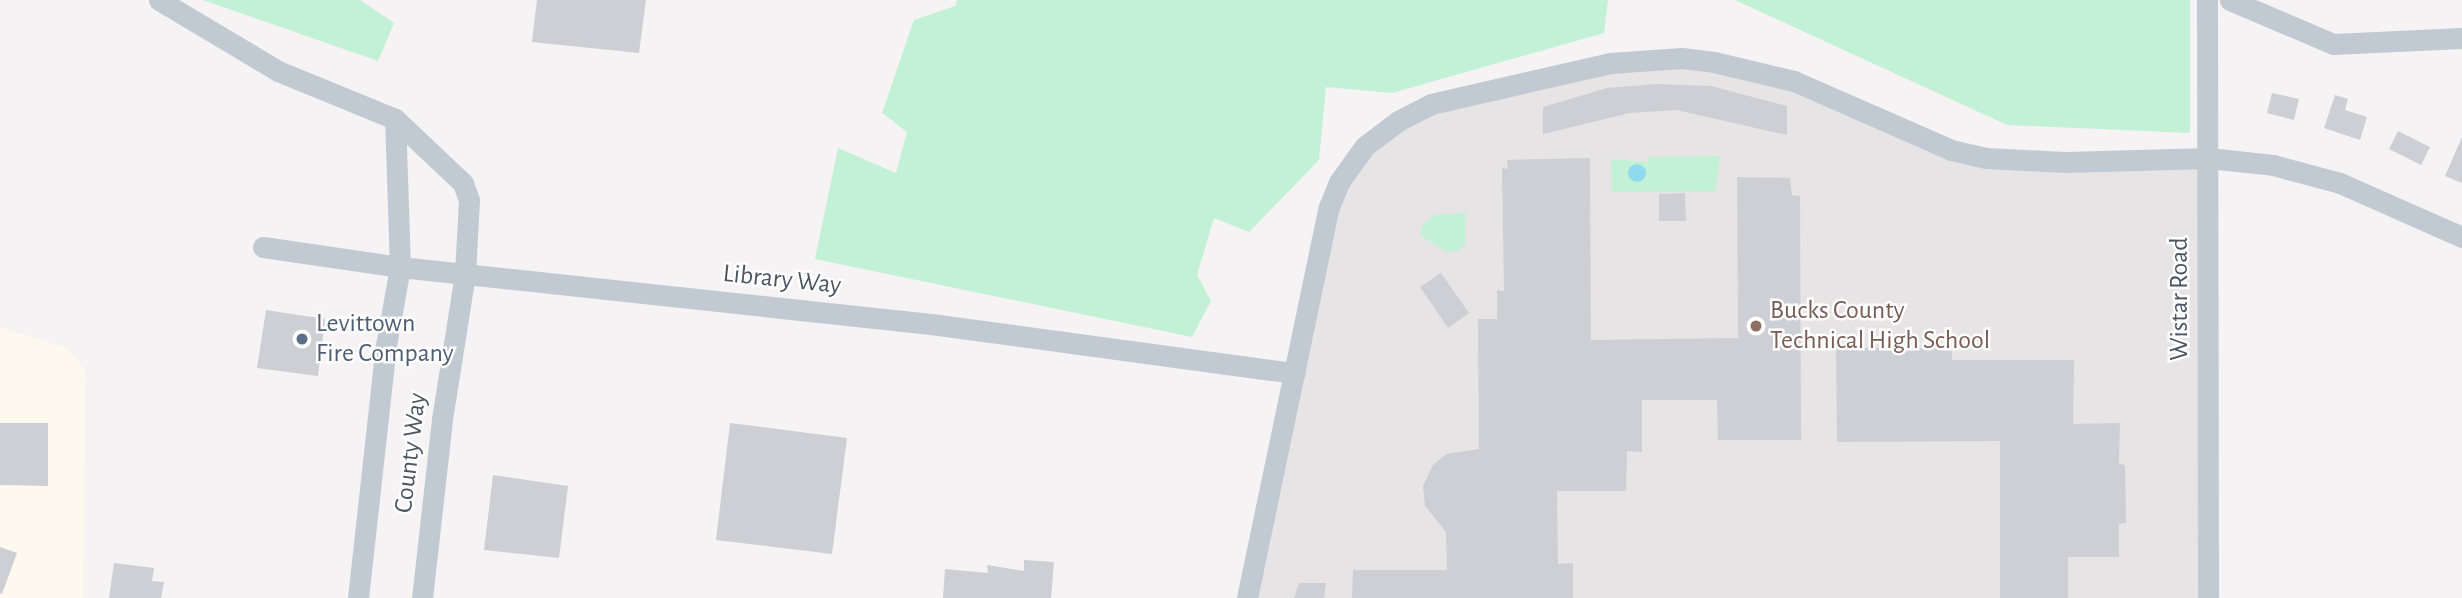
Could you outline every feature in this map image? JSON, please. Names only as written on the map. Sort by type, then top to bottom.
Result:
[{"type":"street","points":[[159,0],[278,71],[395,119],[400,267],[386,346],[358,598]]},
{"type":"street","name":"Wistar Road","points":[[2207,0],[2208,598]]},
{"type":"street","points":[[2230,0],[2333,44],[2462,38]]},
{"type":"street","points":[[1247,598],[1329,207],[1364,146],[1398,121],[1431,104],[1574,69],[1682,58],[1766,72],[1951,150],[1986,158],[2065,162],[2208,158],[2273,165],[2340,183],[2462,237]]},
{"type":"street","name":"County Way","points":[[395,119],[463,183],[469,200],[465,274],[442,420],[422,598]]},
{"type":"street","name":"Library Way","points":[[263,247],[400,267],[931,324],[1295,373]]},
{"type":"shaded area","name":"Bucks County Technical High School","points":[[1714,62],[1951,150],[2208,158],[2209,598],[1247,598],[1329,207],[1398,121],[1574,69]]},
{"type":"shaded area","points":[[0,327],[67,348],[86,371],[83,598],[0,598]]},
{"type":"green space","points":[[203,0],[360,0],[394,23],[378,61]]},
{"type":"green space","points":[[957,0],[1608,0],[1604,33],[1392,93],[1326,87],[1319,160],[1249,232],[1214,218],[1197,275],[1211,301],[1192,337],[815,259],[838,148],[896,173],[907,132],[882,113],[914,20],[955,6]]},
{"type":"green space","points":[[1735,0],[2190,0],[2190,133],[2007,125]]},
{"type":"green space","points":[[1720,156],[1716,191],[1612,192],[1611,159],[1648,162],[1648,157]]},
{"type":"green space","points":[[1466,213],[1465,248],[1459,247],[1459,251],[1446,252],[1420,235],[1422,226],[1434,215]]},
{"type":"water","points":[[1637,164],[1643,167],[1646,173],[1643,179],[1637,182],[1631,179],[1628,173],[1631,167]]},
{"type":"building","points":[[537,0],[646,0],[639,53],[532,42]]},
{"type":"building","points":[[1656,84],[1711,86],[1787,106],[1787,135],[1676,110],[1630,113],[1543,134],[1543,107],[1607,88]]},
{"type":"building","points":[[2272,93],[2299,99],[2294,120],[2267,113]]},
{"type":"building","points":[[2335,95],[2348,99],[2345,110],[2367,117],[2360,140],[2324,128]]},
{"type":"building","points":[[2398,131],[2430,147],[2421,165],[2389,149]]},
{"type":"building","points":[[2462,137],[2462,183],[2445,176]]},
{"type":"building","points":[[1590,158],[1591,340],[1738,338],[1737,177],[1790,178],[1792,195],[1800,196],[1801,440],[1718,440],[1717,400],[1642,400],[1642,452],[1627,451],[1626,491],[1557,491],[1558,564],[1573,563],[1573,598],[1352,598],[1353,570],[1447,570],[1446,532],[1425,506],[1423,486],[1433,465],[1446,454],[1479,449],[1478,319],[1497,319],[1497,290],[1504,291],[1502,168],[1508,169],[1507,160]]},
{"type":"building","points":[[1685,193],[1686,221],[1659,221],[1659,194]]},
{"type":"building","points":[[1441,273],[1469,313],[1448,328],[1420,287]]},
{"type":"building","points":[[266,310],[325,319],[318,376],[257,368]]},
{"type":"building","points":[[1952,347],[1952,360],[2074,360],[2073,424],[2120,423],[2119,464],[2125,465],[2126,523],[2119,524],[2119,557],[2068,557],[2068,598],[2000,598],[2000,441],[1837,442],[1836,348]]},
{"type":"building","points":[[0,423],[48,423],[48,486],[0,485]]},
{"type":"building","points":[[730,423],[847,438],[832,554],[716,540]]},
{"type":"building","points":[[493,475],[568,486],[559,558],[484,550]]},
{"type":"building","points":[[0,547],[17,553],[2,594],[0,593]]},
{"type":"building","points":[[1024,560],[1054,562],[1051,598],[943,598],[945,569],[988,573],[987,565],[1024,571]]},
{"type":"building","points":[[114,563],[154,568],[152,581],[164,582],[161,598],[109,598]]},
{"type":"building","points":[[1299,583],[1326,583],[1324,598],[1294,598]]},
{"type":"place","name":"Bucks County Technical High School","points":[[1756,326]]},
{"type":"place","name":"Levittown Fire Company","points":[[302,339]]}]
